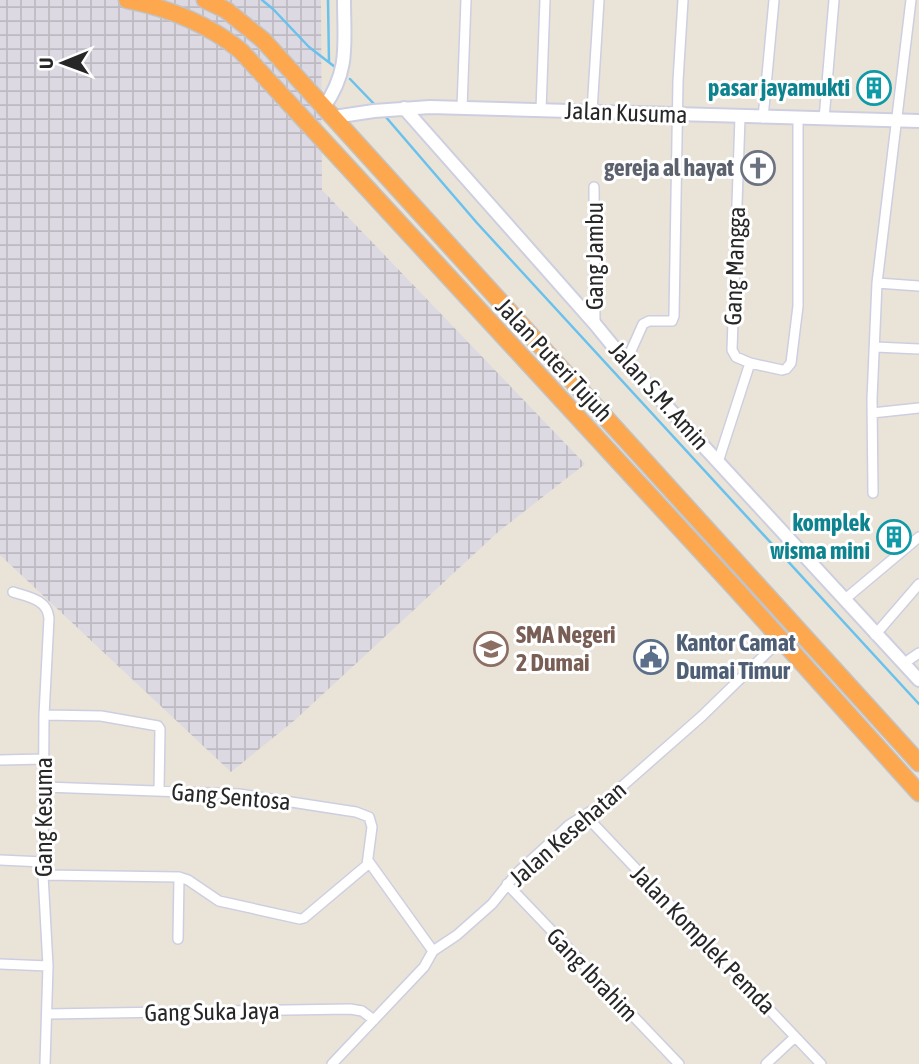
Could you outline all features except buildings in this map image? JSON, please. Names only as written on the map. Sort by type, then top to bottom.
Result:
[{"type":"highway","name":"Jalan Puteri Tujuh","points":[[127,0],[169,12],[209,28],[241,51],[919,793]]},
{"type":"highway","name":"Jalan Puteri Tujuh","points":[[205,0],[226,10],[254,32],[329,112],[919,763]]},
{"type":"street","points":[[329,112],[344,64],[344,0]]},
{"type":"street","points":[[462,108],[466,0]]},
{"type":"street","points":[[541,110],[545,0]]},
{"type":"street","points":[[592,111],[599,0]]},
{"type":"street","points":[[626,362],[643,324],[649,321],[670,321],[674,318],[683,0]]},
{"type":"street","points":[[763,118],[774,0]]},
{"type":"street","points":[[824,119],[834,0]]},
{"type":"street","points":[[873,493],[872,413],[877,283],[911,0]]},
{"type":"street","name":"Jalan S.M. Amin","points":[[404,108],[596,324],[626,362],[919,680]]},
{"type":"street","name":"Jalan Kusuma","points":[[329,112],[462,108],[798,120],[919,121]]},
{"type":"street","points":[[346,133],[372,112]]},
{"type":"street","name":"Gang Mangga","points":[[740,117],[732,350],[736,357],[750,363]]},
{"type":"street","points":[[718,462],[750,363],[786,369],[791,363],[798,306],[798,120]]},
{"type":"street","name":"Gang Jambu","points":[[594,187],[596,324]]},
{"type":"street","points":[[877,283],[919,286]]},
{"type":"street","points":[[875,347],[919,349]]},
{"type":"street","points":[[872,413],[919,408]]},
{"type":"street","points":[[844,600],[919,537]]},
{"type":"street","points":[[875,635],[919,584]]},
{"type":"street","name":"Gang Kesuma","points":[[13,592],[40,602],[48,612],[44,715],[43,874],[48,966],[45,1064]]},
{"type":"street","name":"Jalan Kesehatan","points":[[332,1064],[424,967],[433,951],[457,935],[492,904],[507,884],[569,825],[602,804],[702,716],[781,639]]},
{"type":"street","points":[[903,664],[919,653]]},
{"type":"street","points":[[44,715],[101,716],[158,726],[159,791]]},
{"type":"street","points":[[0,760],[44,759]]},
{"type":"street","name":"Gang Sentosa","points":[[45,787],[239,794],[356,812],[372,821],[369,862]]},
{"type":"street","name":"Jalan Komplek Pemda","points":[[585,815],[821,1064]]},
{"type":"street","points":[[0,860],[44,862]]},
{"type":"street","points":[[43,874],[178,877],[188,880],[219,901],[300,919],[336,893],[369,862],[433,951]]},
{"type":"street","points":[[178,877],[178,939]]},
{"type":"street","name":"Gang Ibrahim","points":[[507,884],[679,1064]]},
{"type":"street","points":[[0,964],[48,966]]},
{"type":"street","name":"Gang Suka Jaya","points":[[48,1014],[350,1009],[362,1011],[374,1020]]},
{"type":"street","points":[[766,1064],[795,1037]]},
{"type":"shaded area","points":[[0,0],[321,0],[322,190],[585,464],[498,532],[295,720],[231,772],[0,555]]},
{"type":"waterway","points":[[262,0],[309,47],[335,67]]},
{"type":"waterway","points":[[328,0],[329,62]]},
{"type":"waterway","points":[[350,79],[376,106]]},
{"type":"waterway","points":[[385,116],[477,223],[919,704]]},
{"type":"place","name":"pasar jayamukti","points":[[874,88]]},
{"type":"place","name":"gereja al hayat","points":[[758,168]]},
{"type":"place","name":"komplek wisma mini","points":[[894,537]]},
{"type":"place","name":"SMA Negeri 2 Dumai","points":[[491,649]]},
{"type":"place","name":"Kantor Camat Dumai Timur","points":[[651,657]]}]
